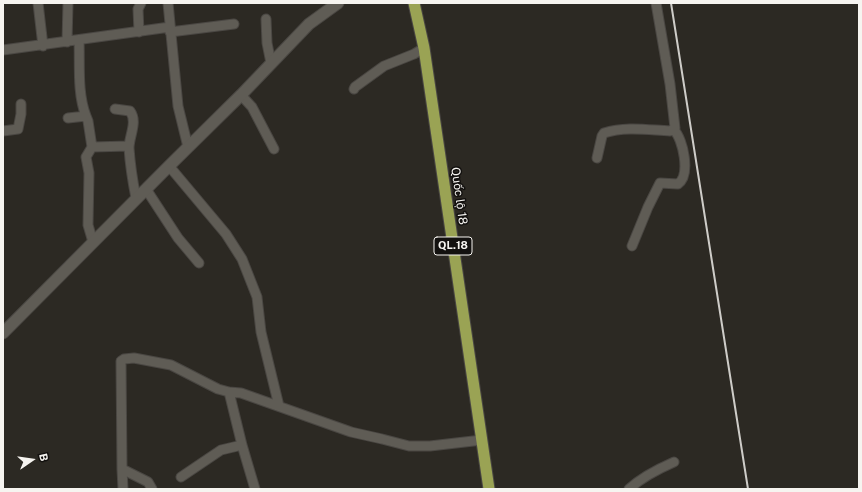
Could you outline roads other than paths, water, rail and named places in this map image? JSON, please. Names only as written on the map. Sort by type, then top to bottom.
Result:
[{"type":"highway","name":"Quốc lộ 18","points":[[414,3],[424,48],[489,489]]},
{"type":"street","points":[[38,3],[43,46]]},
{"type":"street","points":[[67,42],[68,3]]},
{"type":"street","points":[[139,32],[138,9],[142,3]]},
{"type":"street","points":[[168,3],[178,106],[188,147]]},
{"type":"street","points":[[3,333],[309,24],[338,3]]},
{"type":"street","points":[[632,246],[648,207],[660,183],[678,184],[684,176],[685,166],[678,135],[674,130],[675,118],[656,3]]},
{"type":"street","points":[[266,19],[267,43],[271,64]]},
{"type":"street","points":[[3,50],[43,46],[139,32],[234,24]]},
{"type":"street","points":[[79,40],[80,89],[88,121],[92,146],[86,160],[90,173],[88,225],[93,242]]},
{"type":"street","points":[[354,89],[384,66],[414,54],[424,48]]},
{"type":"street","points":[[241,94],[252,107],[274,148]]},
{"type":"street","points":[[3,131],[18,130],[21,104]]},
{"type":"street","points":[[115,109],[127,110],[132,113],[133,127],[129,146],[136,198]]},
{"type":"street","points":[[68,118],[86,116]]},
{"type":"street","points":[[597,158],[604,133],[617,130],[636,129],[670,132],[674,130]]},
{"type":"street","points":[[92,146],[129,146]]},
{"type":"street","points":[[168,166],[226,234],[242,259],[257,297],[261,332],[279,406]]},
{"type":"street","points":[[146,189],[178,238],[199,263]]},
{"type":"street","points":[[123,489],[121,361],[123,359],[134,358],[170,365],[205,383],[228,392],[241,393],[351,432],[409,446],[430,446],[482,440]]},
{"type":"street","points":[[228,392],[255,489]]},
{"type":"street","points":[[181,477],[220,450],[242,445]]},
{"type":"street","points":[[629,489],[659,469],[674,462]]},
{"type":"street","points":[[122,469],[148,482],[152,489]]},
{"type":"railway","points":[[671,3],[748,489]]}]
